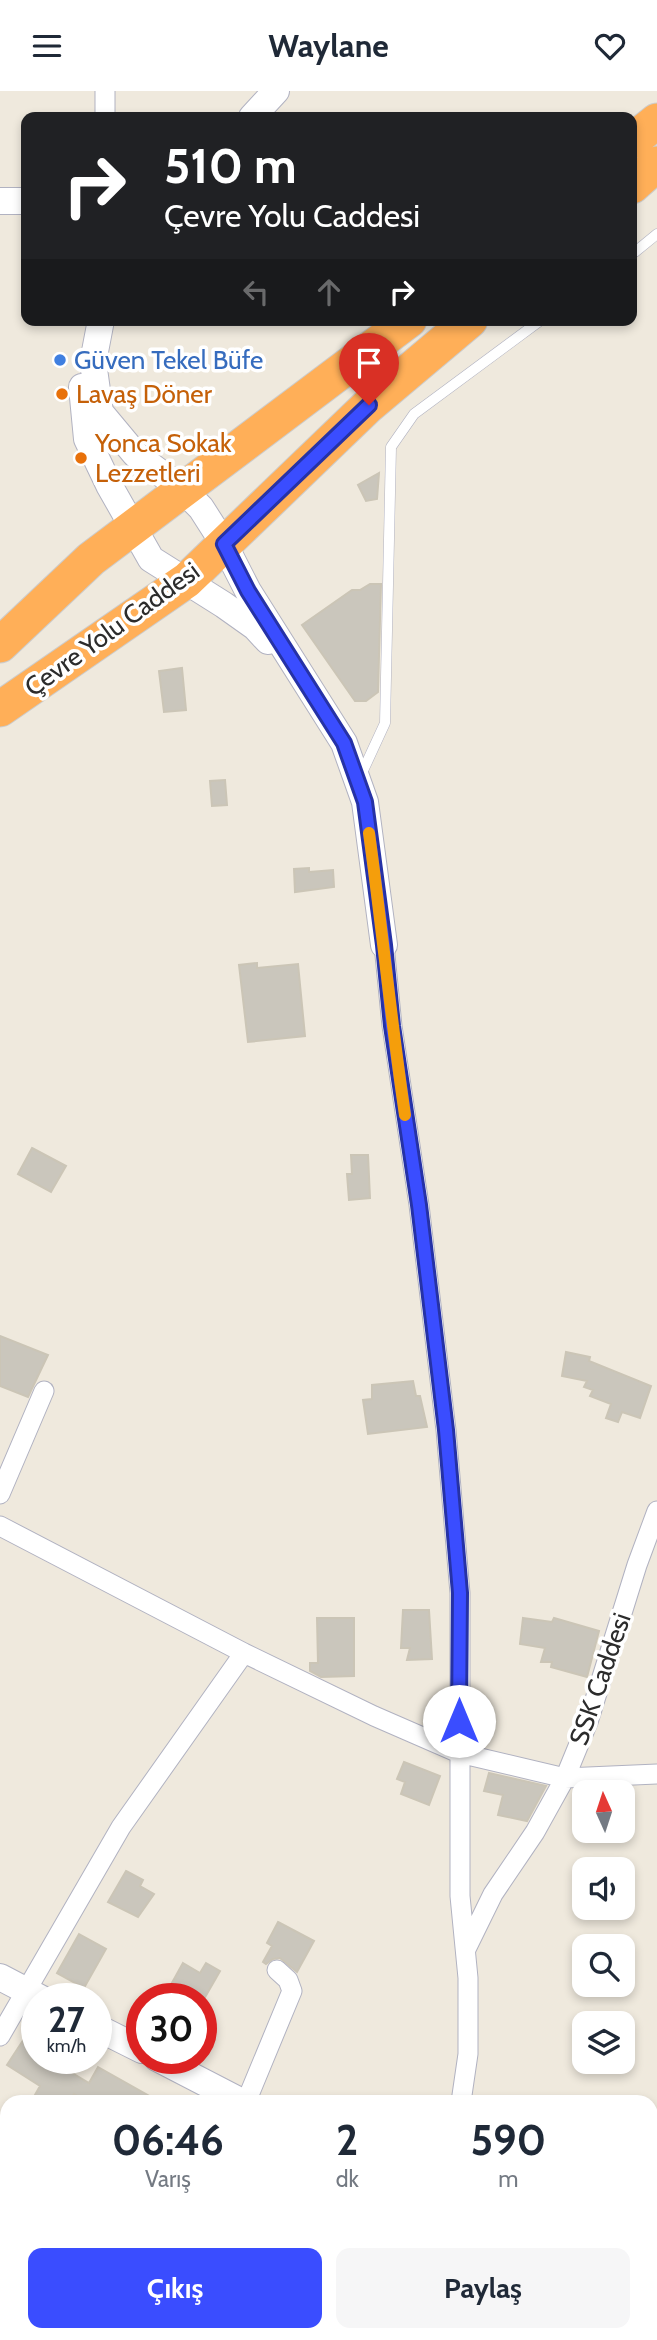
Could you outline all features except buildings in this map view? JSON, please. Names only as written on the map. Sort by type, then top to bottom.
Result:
[{"type":"highway","points":[[637,137],[657,121]]},
{"type":"highway","points":[[637,181],[657,165]]},
{"type":"highway","name":"Çevre Yolu Caddesi","points":[[0,645],[91,559],[401,326]]},
{"type":"highway","name":"Çevre Yolu Caddesi","points":[[0,709],[187,580],[369,405],[463,326]]},
{"type":"street","points":[[105,91],[105,112]]},
{"type":"street","points":[[257,112],[276,91]]},
{"type":"street","points":[[0,201],[21,201]]},
{"type":"street","points":[[99,326],[80,391],[87,439],[151,559],[256,627],[300,676]]},
{"type":"street","points":[[100,326],[93,362],[100,412],[135,454],[183,489],[201,508],[224,544],[248,591],[344,743],[365,802],[392,1026],[419,1205],[446,1430],[460,1593],[460,1896],[468,1978],[468,2054],[462,2095]]},
{"type":"street","points":[[0,1494],[44,1391]]},
{"type":"street","name":"SSK Caddesi","points":[[466,1950],[493,1894],[535,1832],[565,1778],[588,1722],[637,1565],[657,1511]]},
{"type":"street","points":[[0,1526],[244,1653],[458,1753],[565,1778],[657,1774]]},
{"type":"street","points":[[41,1983],[121,1827],[244,1653]]},
{"type":"street","points":[[247,2095],[292,1991],[288,1980],[277,1971]]},
{"type":"street","points":[[0,1977],[21,1988]]},
{"type":"street","points":[[0,2036],[21,2011]]},
{"type":"street","points":[[183,2074],[211,2095]]},
{"type":"lane","points":[[637,250],[657,234]]},
{"type":"lane","points":[[358,782],[385,723],[391,447],[414,414],[533,326]]},
{"type":"slow traffic","points":[[369,833],[405,1115]]},
{"type":"place","name":"Güven Tekel Büfe","points":[[60,360]]},
{"type":"place","name":"Lavaş Döner","points":[[62,394]]},
{"type":"place","name":"Yonca Sokak Lezzetleri","points":[[81,458]]},
{"type":"route","points":[[369,405],[224,544],[248,591],[344,743],[365,802],[446,1430],[460,1593],[459,1721]]}]
